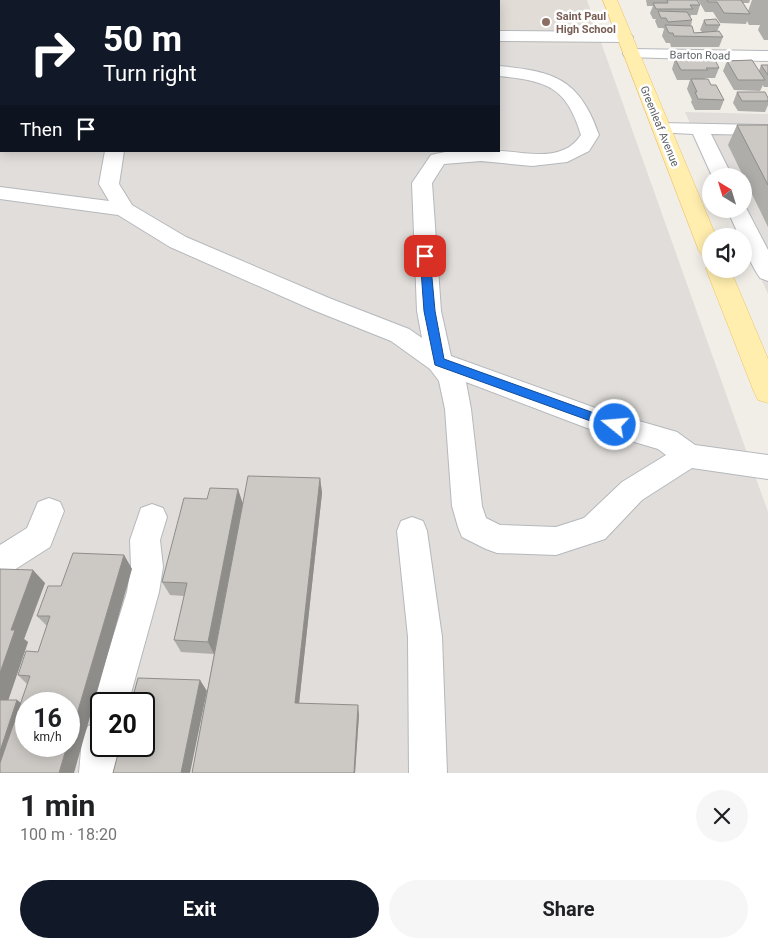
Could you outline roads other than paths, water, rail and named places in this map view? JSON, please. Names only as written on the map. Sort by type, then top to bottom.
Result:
[{"type":"main road","name":"Greenleaf Avenue","points":[[610,0],[702,229]]},
{"type":"main road","points":[[722,278],[768,392]]},
{"type":"street","name":"Barton Road","points":[[500,36],[768,56]]},
{"type":"street","points":[[500,71],[536,74],[560,86],[580,106],[590,135],[582,147],[568,156],[532,160],[482,155],[438,159],[422,183],[429,311],[439,362],[452,378],[458,408],[467,506],[473,527],[496,539],[556,541],[594,528],[632,491],[688,456]]},
{"type":"street","points":[[661,128],[768,130]]},
{"type":"street","points":[[699,128],[718,168]]},
{"type":"street","points":[[115,152],[109,184],[124,209]]},
{"type":"street","points":[[428,152],[428,174]]},
{"type":"street","points":[[0,193],[124,209],[178,242],[321,304],[400,335],[439,362],[597,420],[667,440],[688,456],[768,467]]},
{"type":"street","points":[[741,218],[768,273]]},
{"type":"street","points":[[0,562],[39,537],[49,511]]},
{"type":"street","points":[[114,692],[143,592],[147,567],[145,540],[152,517]]},
{"type":"street","points":[[412,531],[425,637],[428,773]]},
{"type":"street","points":[[98,773],[99,757]]},
{"type":"place","name":"Saint Paul High School","points":[[546,22]]}]
